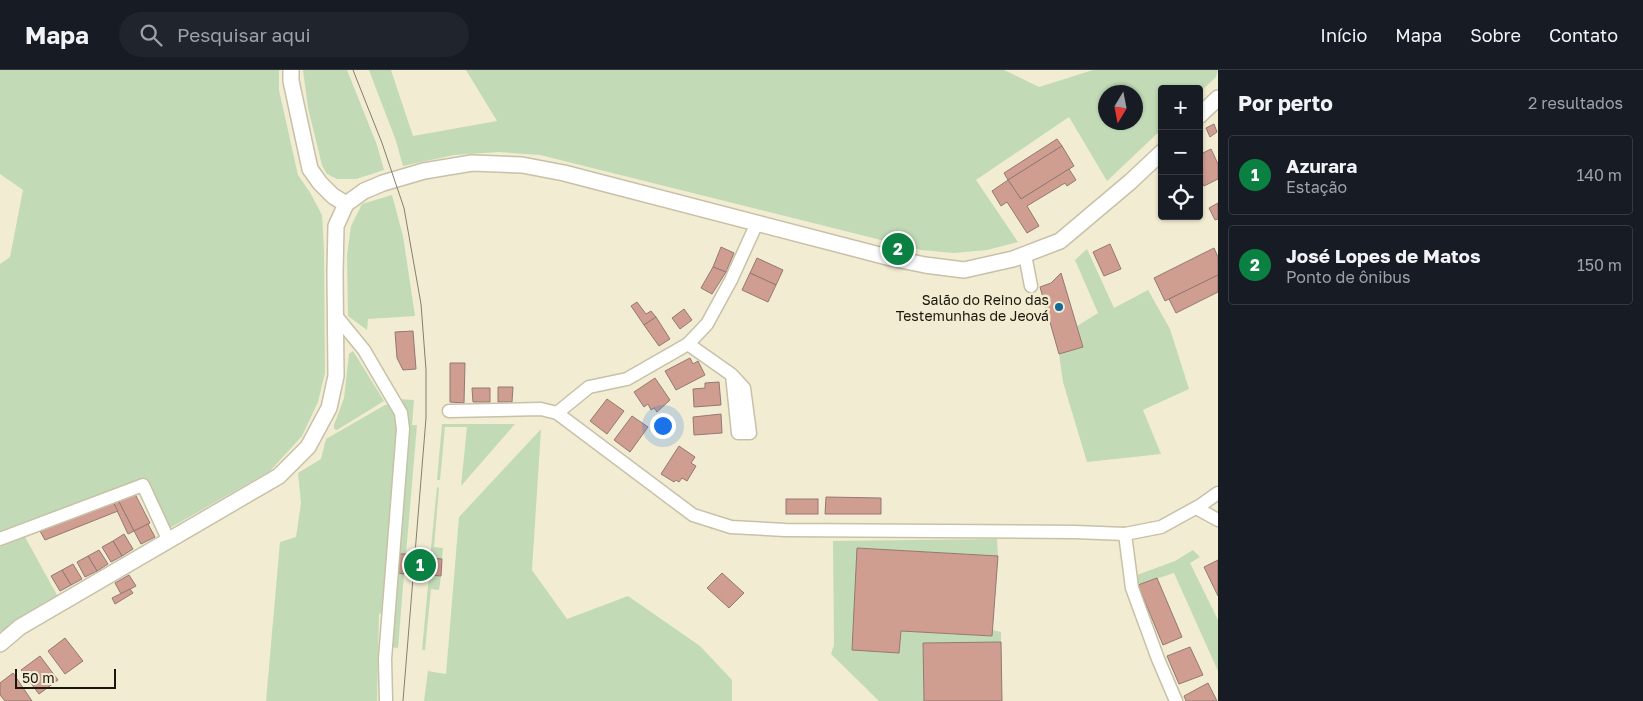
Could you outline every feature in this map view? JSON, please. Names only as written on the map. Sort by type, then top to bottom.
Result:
[{"type":"street","points":[[291,70],[291,81],[310,169],[320,183],[346,204]]},
{"type":"street","points":[[1203,112],[1218,98]]},
{"type":"street","points":[[0,644],[20,627],[279,476],[308,447],[329,408],[336,376],[336,226],[346,204],[364,191],[383,183],[424,171],[472,163],[522,165],[564,172],[925,266],[964,270],[1013,259],[1060,241],[1158,156]]},
{"type":"street","points":[[557,414],[589,388],[627,379],[688,344],[707,324],[731,280],[757,223]]},
{"type":"street","points":[[1025,255],[1030,286]]},
{"type":"street","points":[[337,317],[364,350],[401,413],[403,430],[386,659],[386,701]]},
{"type":"street","points":[[688,344],[732,375]]},
{"type":"street","points":[[449,411],[541,409],[557,414],[693,515],[731,527],[785,530],[1125,534],[1161,527],[1196,508],[1218,493]]},
{"type":"street","points":[[0,539],[143,485],[168,540]]},
{"type":"street","points":[[1196,508],[1218,520]]},
{"type":"street","points":[[1125,534],[1132,588],[1158,660],[1176,701]]},
{"type":"green space","points":[[0,70],[279,70],[279,90],[298,175],[322,215],[325,373],[318,402],[302,436],[270,471],[170,528],[145,479],[0,535],[0,264],[10,257],[23,190],[0,174]]},
{"type":"green space","points":[[303,70],[347,70],[377,145],[384,170],[356,179],[337,179],[327,174],[322,165],[308,108]]},
{"type":"green space","points":[[369,70],[391,70],[413,136],[497,121],[466,70],[1004,70],[1039,87],[1093,70],[1218,70],[1216,77],[1203,89],[1203,85],[1158,85],[1158,133],[1107,181],[1069,117],[976,180],[1018,242],[987,250],[954,253],[921,250],[540,155],[499,152],[454,155],[403,166],[396,141]]},
{"type":"green space","points":[[392,195],[403,236],[415,316],[368,319],[367,330],[348,316],[347,255],[351,226],[362,204]]},
{"type":"green space","points":[[1087,249],[1114,308],[1148,290],[1170,329],[1189,389],[1143,410],[1161,454],[1087,462],[1063,382],[1059,354],[1083,347],[1077,326],[1098,313],[1075,260]]},
{"type":"green space","points":[[353,351],[384,401],[337,430],[334,429],[334,425],[344,398],[349,354]]},
{"type":"green space","points":[[398,399],[414,400],[412,425],[417,425],[406,554],[399,554],[409,439],[408,421]]},
{"type":"green space","points":[[385,405],[391,405],[396,412],[399,432],[383,613],[379,614],[377,701],[266,701],[280,542],[296,537],[301,503],[298,473],[321,459],[326,439]]},
{"type":"green space","points":[[442,424],[515,424],[461,486],[467,427],[445,427],[440,480],[437,480]]},
{"type":"green space","points":[[541,429],[532,570],[567,619],[628,596],[700,646],[732,680],[732,701],[424,701],[428,671],[446,674],[459,517]]},
{"type":"green space","points":[[437,487],[439,488],[434,547],[443,548],[442,559],[430,558]]},
{"type":"green space","points":[[25,537],[58,597],[0,632],[0,547]]},
{"type":"green space","points":[[997,539],[998,556],[858,548],[852,650],[899,653],[901,631],[992,636],[993,630],[1001,632],[1001,642],[923,643],[924,701],[879,701],[831,654],[834,645],[833,541]]},
{"type":"green space","points":[[1193,550],[1200,557],[1190,563],[1218,620],[1218,671],[1174,573],[1138,585],[1137,575],[1175,561]]},
{"type":"green space","points":[[399,555],[398,573],[404,574],[398,648],[391,647]]},
{"type":"green space","points":[[429,575],[441,576],[439,590],[431,589],[425,650],[422,650]]},
{"type":"building","points":[[1214,124],[1217,132],[1210,137],[1206,128]]},
{"type":"building","points":[[1057,139],[1062,146],[1008,180],[1004,173]]},
{"type":"building","points":[[1062,146],[1074,166],[1021,199],[1008,180]]},
{"type":"building","points":[[1211,149],[1218,164],[1218,179],[1204,186],[1203,184],[1203,153]]},
{"type":"building","points":[[1069,169],[1076,180],[1067,186],[1065,183],[1027,206],[1039,226],[1027,233],[1007,202],[1001,206],[992,191],[1008,180],[1021,199]]},
{"type":"building","points":[[1218,203],[1218,219],[1215,220],[1209,208]]},
{"type":"building","points":[[1110,244],[1121,269],[1104,276],[1093,252]]},
{"type":"building","points":[[721,247],[734,253],[726,272],[713,267]]},
{"type":"building","points":[[1214,248],[1218,257],[1218,275],[1165,301],[1154,278]]},
{"type":"building","points":[[757,258],[783,270],[776,285],[750,273]]},
{"type":"building","points":[[713,267],[726,272],[712,294],[701,288]]},
{"type":"building","points":[[750,273],[776,285],[768,302],[742,290]]},
{"type":"building","name":"Salão do Reino das Testemunhas de Jeová","points":[[1061,273],[1083,347],[1059,354],[1040,287],[1051,283]]},
{"type":"building","points":[[1218,275],[1218,292],[1176,313],[1169,299]]},
{"type":"building","points":[[637,302],[646,314],[651,311],[656,317],[644,325],[631,306]]},
{"type":"building","points":[[684,309],[692,320],[680,329],[672,318]]},
{"type":"building","points":[[656,317],[670,339],[659,346],[644,325]]},
{"type":"building","points":[[413,331],[416,369],[403,370],[397,358],[395,332]]},
{"type":"building","points":[[690,358],[693,364],[698,361],[705,375],[676,390],[665,371]]},
{"type":"building","points":[[450,363],[465,363],[464,403],[450,402]]},
{"type":"building","points":[[655,378],[670,400],[657,412],[654,408],[651,410],[648,404],[644,407],[634,392]]},
{"type":"building","points":[[719,382],[721,405],[694,407],[693,389],[705,388],[705,383]]},
{"type":"building","points":[[498,387],[513,387],[512,402],[498,402]]},
{"type":"building","points":[[472,388],[490,388],[490,402],[473,402]]},
{"type":"building","points":[[607,399],[624,411],[607,434],[590,421]]},
{"type":"building","points":[[721,414],[722,433],[694,435],[693,417]]},
{"type":"building","points":[[632,416],[648,427],[630,452],[614,440]]},
{"type":"building","points":[[679,446],[695,457],[691,463],[696,466],[687,481],[682,478],[679,482],[676,480],[674,482],[661,474]]},
{"type":"building","points":[[135,494],[150,523],[134,531],[118,500]]},
{"type":"building","points":[[826,497],[881,498],[881,514],[825,514]]},
{"type":"building","points":[[786,499],[818,499],[818,514],[786,514]]},
{"type":"building","points":[[118,500],[134,531],[128,534],[113,502]]},
{"type":"building","points":[[113,502],[118,511],[45,540],[40,531]]},
{"type":"building","points":[[148,524],[155,537],[141,544],[134,531]]},
{"type":"building","points":[[124,534],[133,549],[122,556],[113,541]]},
{"type":"building","points":[[113,541],[122,556],[111,562],[102,547]]},
{"type":"building","points":[[857,548],[998,556],[992,636],[901,631],[899,653],[852,650]]},
{"type":"building","points":[[99,550],[108,564],[97,571],[88,556]]},
{"type":"building","points":[[399,554],[406,554],[404,574],[398,573]]},
{"type":"building","points":[[88,556],[97,571],[85,577],[77,562]]},
{"type":"building","points":[[430,558],[442,559],[441,576],[429,575]]},
{"type":"building","points":[[1218,560],[1218,596],[1204,567]]},
{"type":"building","points":[[73,564],[82,579],[71,585],[62,570]]},
{"type":"building","points":[[62,570],[71,585],[60,591],[51,576]]},
{"type":"building","points":[[722,573],[744,593],[729,608],[707,588]]},
{"type":"building","points":[[129,575],[136,586],[121,594],[115,583]]},
{"type":"building","points":[[1157,578],[1182,637],[1163,645],[1138,585]]},
{"type":"building","points":[[130,589],[133,593],[115,604],[112,598]]},
{"type":"building","points":[[65,638],[83,661],[65,674],[48,651]]},
{"type":"building","points":[[1001,642],[1002,701],[924,701],[923,643]]},
{"type":"building","points":[[1190,647],[1203,675],[1179,684],[1167,656]]},
{"type":"building","points":[[40,656],[58,680],[39,694],[21,670]]},
{"type":"building","points":[[13,673],[32,701],[5,701],[0,695],[0,683]]},
{"type":"building","points":[[1208,683],[1217,701],[1186,701],[1184,696]]},
{"type":"tram line","points":[[353,70],[382,143],[404,208],[421,304],[426,370],[426,418],[403,701]]},
{"type":"place","name":"José Lopes de Matos","points":[[898,249]]},
{"type":"place","name":"Salão do Reino das Testemunhas de Jeová","points":[[1059,307]]},
{"type":"place","name":"Azurara","points":[[420,565]]}]
